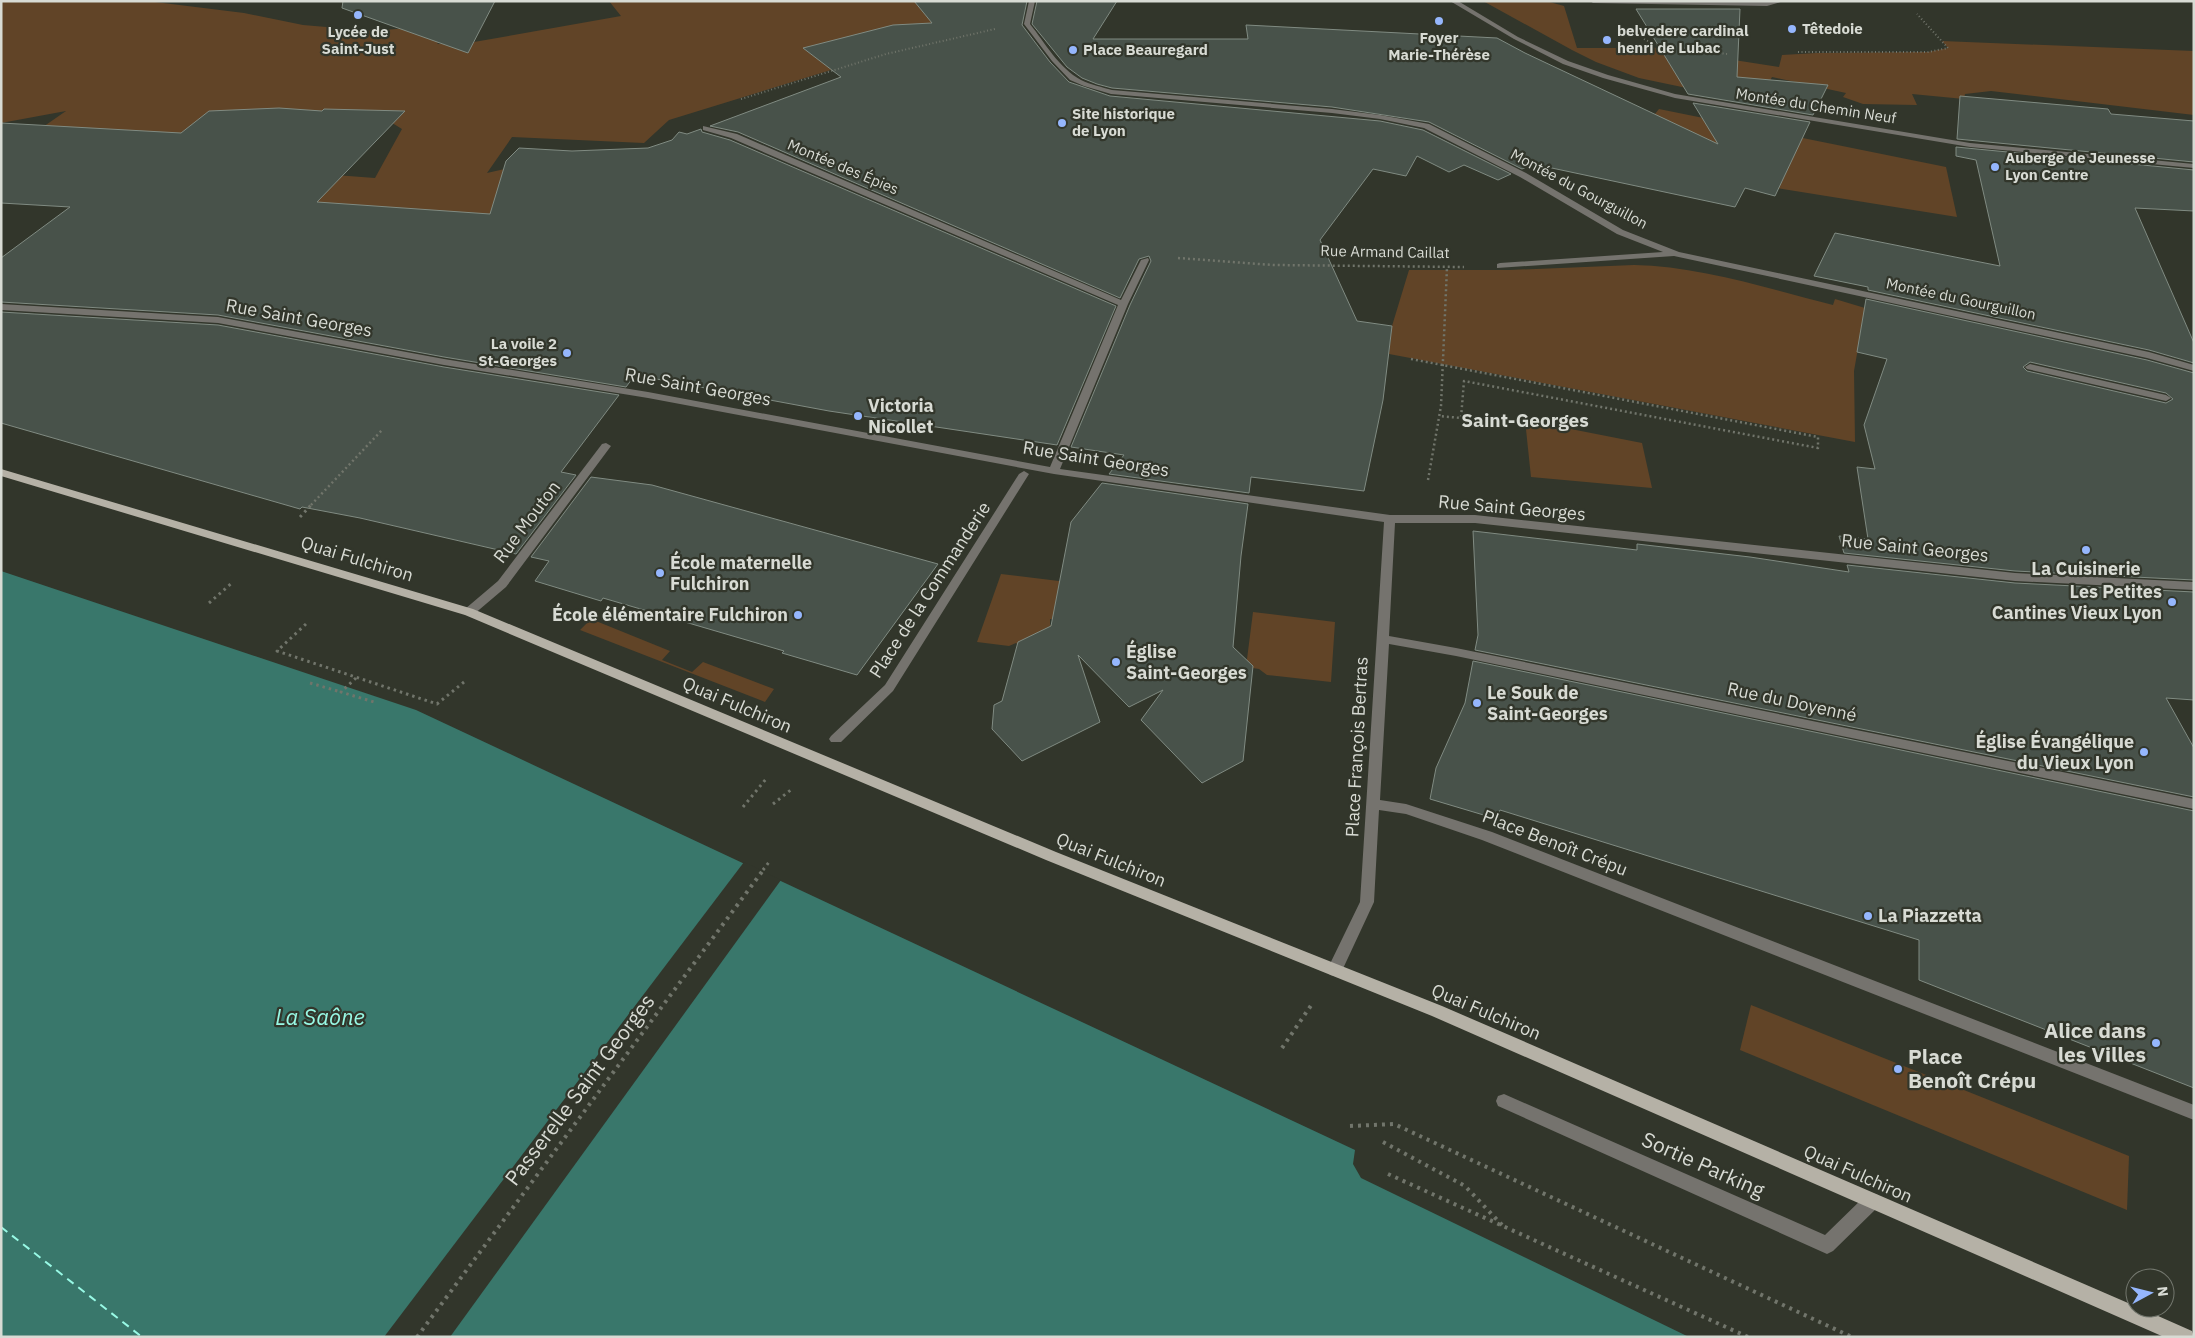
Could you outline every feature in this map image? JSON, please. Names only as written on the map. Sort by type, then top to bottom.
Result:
[{"type":"main road","name":"Quai Fulchiron","points":[[1,472],[469,612],[854,774],[1437,1011],[2186,1337]]},
{"type":"street","name":"Montée du Gourguillon","points":[[1032,1],[1027,24],[1060,67],[1075,80],[1092,87],[1111,92],[1332,111],[1380,117],[1426,126],[1523,175],[1620,232],[1676,254],[2149,355],[2194,368]]},
{"type":"street","name":"Montée du Chemin Neuf","points":[[1453,1],[1520,40],[1581,68],[1631,85],[1675,96],[1970,145],[2194,166]]},
{"type":"street","points":[[1593,1],[1767,4],[1781,1]]},
{"type":"street","name":"Montée des Épies","points":[[706,128],[734,136],[1123,304]]},
{"type":"street","points":[[1500,266],[1676,254]]},
{"type":"street","points":[[1054,471],[1123,304],[1145,260]]},
{"type":"street","name":"Rue Saint Georges","points":[[1,307],[218,320],[444,362],[658,397],[1054,471],[1390,519],[1474,519],[2015,576],[2194,586]]},
{"type":"street","points":[[2030,367],[2166,398]]},
{"type":"street","name":"Rue Mouton","points":[[469,612],[502,584],[606,446]]},
{"type":"street","name":"Place de la Commanderie","points":[[836,740],[889,688],[1024,474]]},
{"type":"street","name":"Place François Bertras","points":[[1335,970],[1367,902],[1390,519]]},
{"type":"street","name":"Rue du Doyenné","points":[[1382,639],[1456,652],[2194,804]]},
{"type":"street","name":"Place Benoît Crépu","points":[[1374,804],[1406,809],[1487,836],[2194,1113]]},
{"type":"street","name":"Sortie Parking","points":[[1504,1101],[1827,1245],[1872,1201]]},
{"type":"path","points":[[1798,52],[1928,52],[1948,48],[1917,14]]},
{"type":"path","points":[[706,128],[696,122],[700,112],[886,54],[998,29]]},
{"type":"path","name":"Rue Armand Caillat","points":[[1145,260],[1148,256],[1273,265],[1500,266]]},
{"type":"path","points":[[1426,489],[1439,416],[1447,267]]},
{"type":"path","points":[[1411,359],[1818,437],[1818,448],[1464,381],[1462,418],[1439,416]]},
{"type":"path","points":[[300,517],[382,429]]},
{"type":"path","points":[[306,624],[277,651],[437,704],[464,682]]},
{"type":"path","points":[[341,692],[356,678]]},
{"type":"path","points":[[310,683],[374,702]]},
{"type":"path","points":[[773,804],[798,784]]},
{"type":"path","name":"Passerelle Saint Georges","points":[[418,1337],[769,862]]},
{"type":"path","points":[[1282,1048],[1335,970]]},
{"type":"path","points":[[1350,1126],[1394,1124],[1852,1337]]},
{"type":"path","points":[[1383,1142],[1465,1186],[1504,1227]]},
{"type":"path","points":[[1388,1174],[1748,1337]]},
{"type":"shaded area","points":[[1,1],[147,1],[244,13],[303,25],[373,31],[454,24],[437,44],[474,42],[621,16],[609,1],[931,1],[932,23],[917,24],[886,53],[669,120],[644,143],[512,137],[487,173],[509,168],[798,204],[302,229],[322,174],[375,178],[402,129],[379,115],[322,111],[223,139],[14,147],[66,111],[1,123]]},
{"type":"shaded area","points":[[1483,1],[1546,1],[1564,6],[1577,48],[1633,48],[1631,44],[1779,67],[1782,55],[1928,52],[1948,48],[1942,41],[2194,51],[2194,115],[1991,91],[1965,94],[1964,99],[1912,94],[1917,105],[1863,104],[1843,97],[1846,93],[1772,77],[1768,84],[1701,91],[1639,78],[1596,62]]},
{"type":"shaded area","points":[[1659,109],[1946,167],[1957,217],[1616,162]]},
{"type":"shaded area","points":[[1634,265],[1684,269],[1833,305],[1835,299],[1865,308],[1854,371],[1855,442],[1389,354],[1392,326],[1409,270],[1510,270]]},
{"type":"shaded area","points":[[1525,420],[1642,443],[1652,488],[1531,477]]},
{"type":"shaded area","points":[[1001,574],[1067,582],[1058,620],[1050,619],[1050,625],[1056,626],[1023,649],[1016,643],[1009,646],[977,642]]},
{"type":"shaded area","points":[[1253,612],[1335,622],[1331,682],[1267,675],[1259,669],[1246,667]]},
{"type":"shaded area","points":[[591,619],[670,651],[662,660],[692,672],[703,662],[774,689],[765,702],[580,630]]},
{"type":"shaded area","points":[[1751,1005],[2129,1156],[2127,1210],[1740,1050]]},
{"type":"water","name":"La Saône","points":[[1,571],[416,710],[1355,1150],[1353,1164],[1361,1178],[1689,1337],[1,1337]]},
{"type":"pier","points":[[744,862],[781,880],[450,1337],[384,1337]]},
{"type":"building","points":[[343,1],[495,1],[468,53],[342,8]]},
{"type":"building","points":[[914,1],[1027,1],[1022,25],[1050,62],[1069,82],[1110,96],[1380,121],[1423,130],[1511,174],[1498,180],[1464,165],[1449,172],[1417,156],[1406,176],[1373,169],[1320,240],[1357,321],[1392,326],[1383,400],[1364,491],[1251,477],[1249,493],[1109,474],[1124,455],[1071,447],[1130,305],[1151,261],[1149,256],[1139,259],[1120,298],[738,132],[710,126],[841,77],[803,48],[893,25],[932,23]]},
{"type":"building","points":[[1037,1],[1117,1],[1093,39],[1248,39],[1246,25],[1497,38],[1718,144],[1693,103],[1810,122],[1775,196],[1745,188],[1735,207],[1533,164],[1522,169],[1429,122],[1332,107],[1112,88],[1097,84],[1082,78],[1067,67],[1032,24]]},
{"type":"building","points":[[1636,9],[1740,9],[1737,77],[1828,85],[1813,115],[1688,94]]},
{"type":"building","points":[[1960,96],[2108,109],[2111,114],[2194,121],[2194,162],[1957,139]]},
{"type":"building","points":[[279,108],[322,111],[324,109],[405,111],[317,202],[490,214],[506,161],[519,148],[572,151],[648,148],[672,140],[679,132],[687,134],[701,129],[702,132],[730,140],[1116,306],[1057,445],[829,411],[635,375],[626,387],[444,357],[218,315],[1,302],[1,258],[70,207],[1,203],[1,123],[181,133],[209,111]]},
{"type":"building","points":[[1956,147],[2194,170],[2194,211],[2135,208],[2194,343],[2194,363],[2149,350],[1868,290],[1868,287],[1814,276],[1835,233],[2000,266],[1976,160],[1956,156]]},
{"type":"building","points":[[1866,299],[2147,360],[2194,373],[2194,580],[2015,571],[1844,553],[1839,536],[1868,539],[1857,467],[1875,469],[1864,425],[1887,359],[1857,352]],"holes":[[[2030,362],[2166,393],[2173,399],[2166,403],[2027,371],[2023,367]]]},
{"type":"building","points":[[1,312],[218,325],[444,367],[619,395],[561,472],[576,475],[516,554],[360,518],[302,507],[300,509],[1,423]]},
{"type":"building","points":[[591,477],[652,485],[938,564],[857,675],[782,653],[784,651],[603,598],[601,601],[535,581],[549,561],[531,557]]},
{"type":"building","name":"Église Saint-Georges","points":[[1102,483],[1248,504],[1241,556],[1233,647],[1253,666],[1243,761],[1202,783],[1141,720],[1163,690],[1129,707],[1078,655],[1100,722],[1022,761],[992,729],[994,705],[1002,701],[1018,642],[1051,626],[1071,522]]},
{"type":"building","points":[[1473,531],[1637,550],[1637,544],[1750,557],[1849,572],[1847,565],[2015,583],[2194,592],[2194,700],[2166,698],[2194,748],[2194,797],[1475,650],[1478,635]]},
{"type":"building","points":[[1473,661],[2194,811],[2194,1088],[1919,980],[1919,940],[1500,810],[1497,819],[1430,799],[1436,768],[1465,703]]},
{"type":"ferry route","points":[[1,1227],[142,1337]]},
{"type":"place","name":"Lycée de Saint-Just","points":[[358,15]]},
{"type":"place","name":"Foyer Marie-Thérèse","points":[[1439,21]]},
{"type":"place","name":"Têtedoie","points":[[1792,29]]},
{"type":"place","name":"belvedere cardinal henri de Lubac","points":[[1607,40]]},
{"type":"place","name":"Place Beauregard","points":[[1073,50]]},
{"type":"place","name":"Site historique de Lyon","points":[[1062,123]]},
{"type":"place","name":"Auberge de Jeunesse Lyon Centre","points":[[1995,167]]},
{"type":"place","name":"La voile 2 St-Georges","points":[[567,353]]},
{"type":"place","name":"Victoria Nicollet","points":[[858,416]]},
{"type":"place","name":"La Cuisinerie","points":[[2086,550]]},
{"type":"place","name":"École maternelle Fulchiron","points":[[660,573]]},
{"type":"place","name":"Les Petites Cantines Vieux Lyon","points":[[2172,602]]},
{"type":"place","name":"École élémentaire Fulchiron","points":[[798,615]]},
{"type":"place","name":"Église Saint-Georges","points":[[1116,662]]},
{"type":"place","name":"Le Souk de Saint-Georges","points":[[1477,703]]},
{"type":"place","name":"Église Évangélique du Vieux Lyon","points":[[2144,752]]},
{"type":"place","name":"La Piazzetta","points":[[1868,916]]},
{"type":"place","name":"Alice dans les Villes","points":[[2156,1043]]},
{"type":"place","name":"Place Benoît Crépu","points":[[1898,1069]]},
{"type":"district","name":"Saint-Georges","points":[[1525,420]]}]
